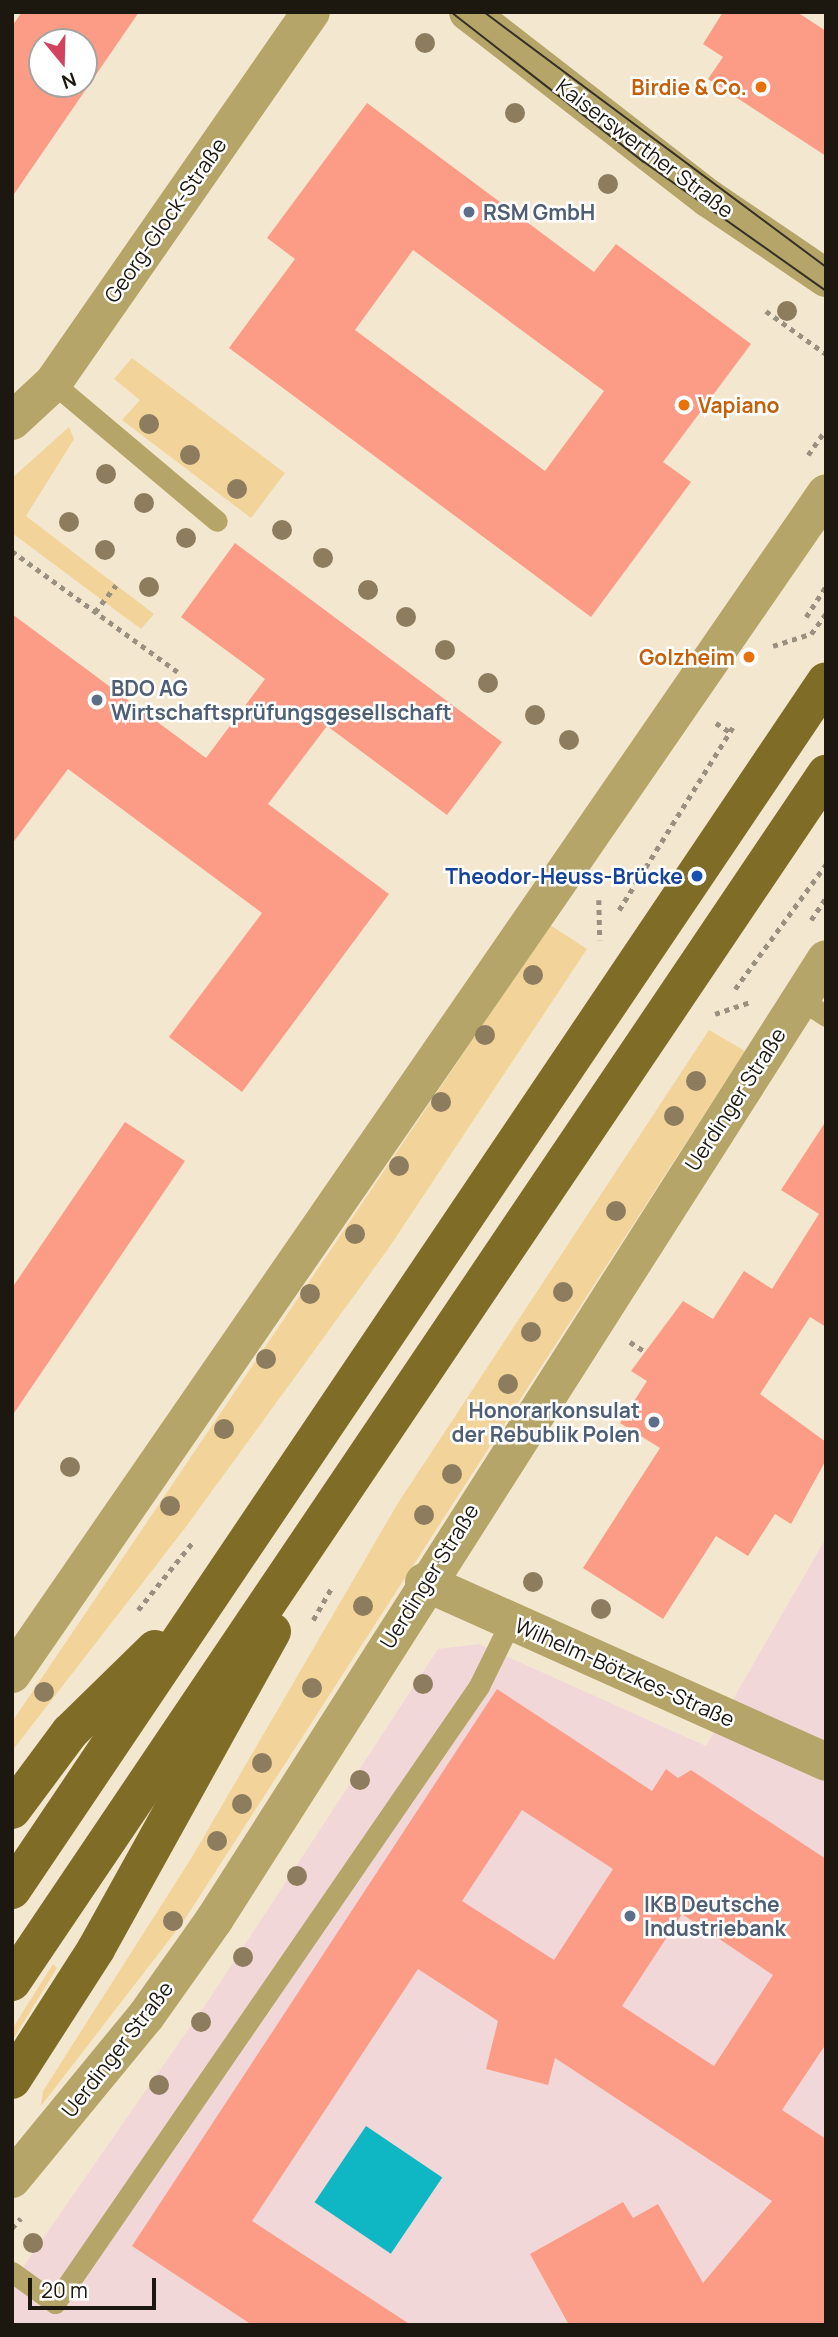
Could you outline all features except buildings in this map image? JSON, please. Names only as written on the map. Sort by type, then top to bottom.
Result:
[{"type":"main road","points":[[12,1890],[826,681]]},
{"type":"main road","points":[[12,1982],[826,774]]},
{"type":"main road","points":[[12,2080],[96,1949],[258,1660],[316,1530]]},
{"type":"main road","points":[[12,1810],[70,1732],[214,1591]]},
{"type":"street","name":"Georg-Glock-Straße","points":[[12,421],[53,383],[311,12]]},
{"type":"street","name":"Kaiserswerther Straße","points":[[468,12],[708,198],[826,278]]},
{"type":"street","points":[[12,1674],[826,493]]},
{"type":"street","name":"Uerdinger Straße","points":[[12,2179],[146,2016],[214,1920],[424,1582],[813,1007],[826,959]]},
{"type":"street","name":"Wilhelm-Bötzkes-Straße","points":[[424,1582],[826,1762]]},
{"type":"lane","points":[[53,383],[217,521]]},
{"type":"lane","points":[[12,2272],[55,2304],[479,1686],[511,1621]]},
{"type":"path","points":[[766,311],[826,355]]},
{"type":"path","points":[[12,551],[178,672]]},
{"type":"path","points":[[95,612],[116,585]]},
{"type":"path","points":[[806,617],[826,586]]},
{"type":"path","points":[[760,655],[811,634],[826,613]]},
{"type":"path","points":[[707,734],[722,711]]},
{"type":"path","points":[[714,723],[730,732]]},
{"type":"path","points":[[596,953],[642,865],[735,724]]},
{"type":"path","points":[[731,993],[826,864]]},
{"type":"path","points":[[601,945],[597,903],[603,891]]},
{"type":"path","points":[[714,1014],[723,1004]]},
{"type":"path","points":[[628,1340],[644,1352]]},
{"type":"path","points":[[304,1635],[340,1574]]},
{"type":"shaded area","points":[[132,358],[285,473],[251,518],[122,420],[140,400],[114,379]]},
{"type":"shaded area","points":[[69,427],[74,439],[26,516],[154,614],[141,629],[12,533],[12,478]]},
{"type":"shaded area","points":[[550,925],[587,949],[388,1249],[185,1528],[12,1751],[12,1722]]},
{"type":"shaded area","points":[[709,1030],[745,1051],[183,1922],[41,2106],[43,2091],[192,1857],[398,1503]]},
{"type":"shaded area","points":[[826,1538],[826,2325],[12,2325],[12,2283],[210,1998],[438,1649],[479,1644],[706,1746]]},
{"type":"shaded area","points":[[53,1964],[57,1968],[12,2041],[12,2029]]},
{"type":"water","points":[[366,2126],[442,2177],[391,2254],[315,2202]]},
{"type":"tram line","points":[[451,12],[644,162],[826,291]]},
{"type":"tram line","points":[[484,12],[826,267]]},
{"type":"place","name":"Birdie & Co.","points":[[761,87]]},
{"type":"place","name":"RSM GmbH","points":[[469,212]]},
{"type":"place","name":"Vapiano","points":[[684,405]]},
{"type":"place","name":"Golzheim","points":[[749,657]]},
{"type":"place","name":"BDO AG Wirtschaftsprüfungsgesellschaft","points":[[97,700]]},
{"type":"place","name":"Theodor-Heuss-Brücke","points":[[697,876]]},
{"type":"place","name":"Honorarkonsulat der Rebublik Polen","points":[[654,1422]]},
{"type":"place","name":"IKB Deutsche Industriebank","points":[[630,1916]]}]
